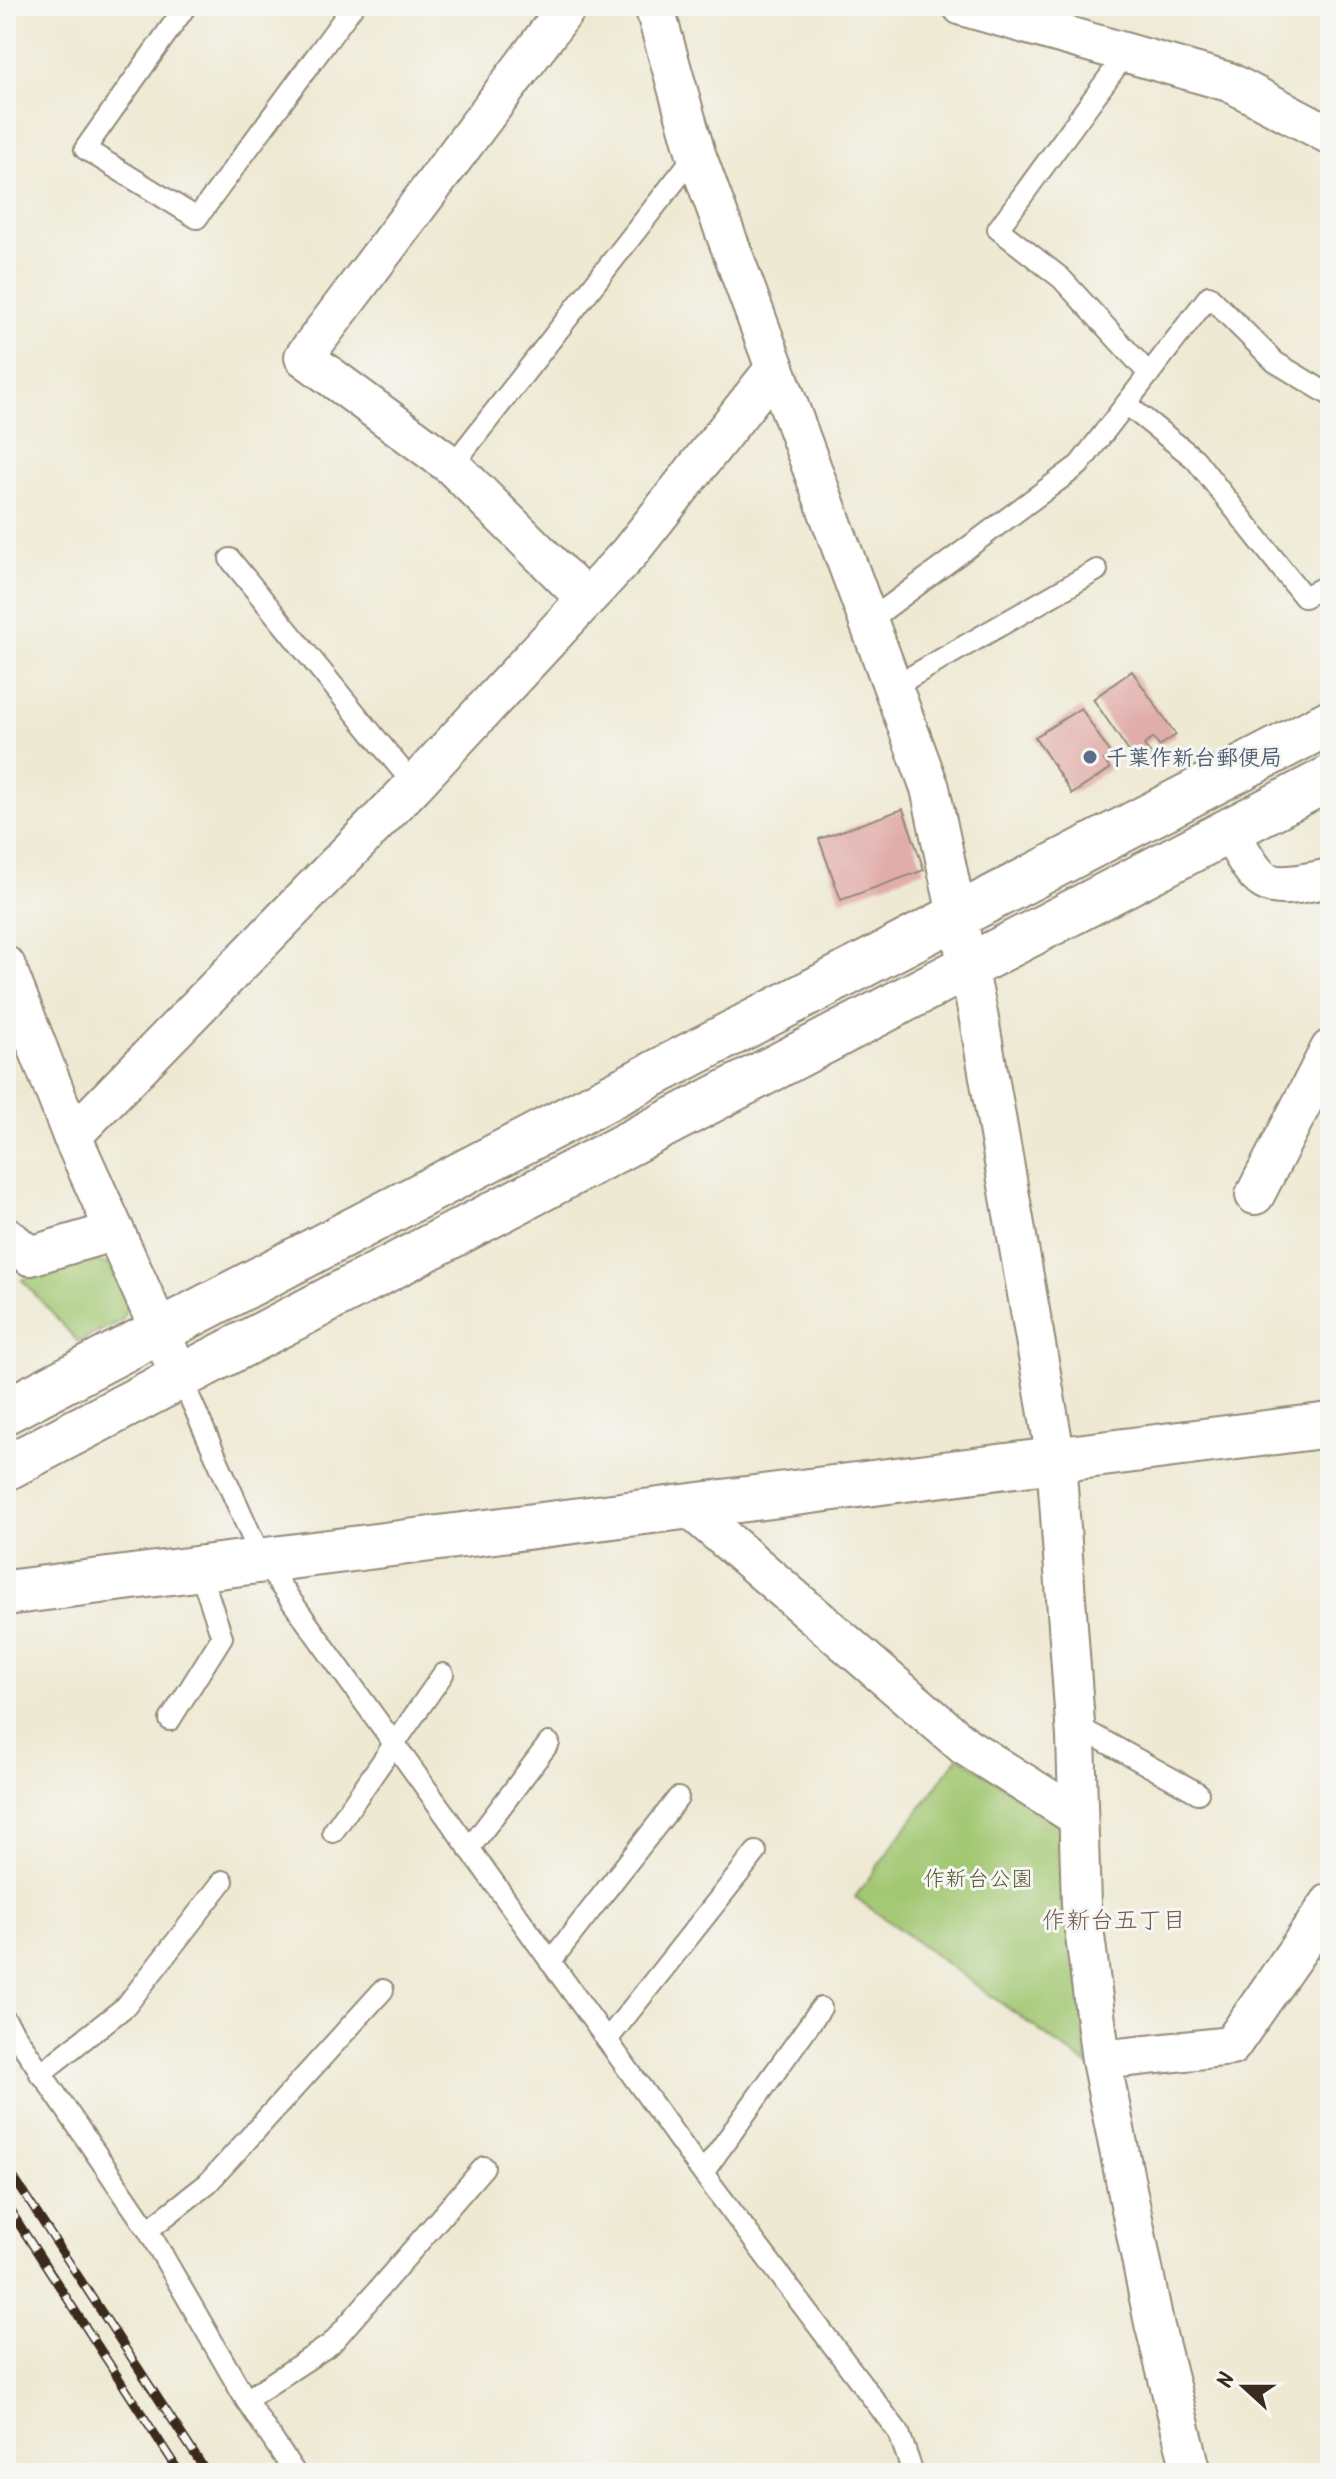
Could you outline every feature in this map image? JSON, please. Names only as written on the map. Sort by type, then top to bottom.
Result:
[{"type":"street","points":[[568,6],[304,357],[452,466],[585,598]]},
{"type":"street","points":[[654,6],[696,154],[930,788],[968,968],[1056,1459],[1075,1725],[1081,1905],[1101,2060],[1154,2323],[1192,2473]]},
{"type":"street","points":[[962,6],[1125,55],[1229,82],[1330,135]]},
{"type":"street","points":[[72,1136],[414,785],[629,553],[775,368]]},
{"type":"street","points":[[6,1411],[1330,722]]},
{"type":"street","points":[[6,1468],[1330,778]]},
{"type":"street","points":[[1229,831],[1255,875],[1264,883],[1275,887],[1330,878]]},
{"type":"street","points":[[6,966],[72,1136],[181,1378]]},
{"type":"street","points":[[1255,1195],[1330,1049]]},
{"type":"street","points":[[6,1236],[30,1256],[115,1231]]},
{"type":"street","points":[[6,1593],[1330,1425]]},
{"type":"street","points":[[687,1506],[965,1746],[1076,1816]]},
{"type":"street","points":[[1101,2060],[1231,2046],[1330,1903]]},
{"type":"lane","points":[[186,6],[85,149],[197,218],[353,6]]},
{"type":"lane","points":[[1125,55],[998,229],[1061,278],[1149,374]]},
{"type":"lane","points":[[452,466],[696,154]]},
{"type":"lane","points":[[869,621],[1079,465],[1209,296],[1275,362],[1330,395]]},
{"type":"lane","points":[[1126,404],[1195,459],[1304,597],[1330,584]]},
{"type":"lane","points":[[230,559],[414,785]]},
{"type":"lane","points":[[893,687],[1097,570]]},
{"type":"lane","points":[[181,1378],[262,1560],[703,2173],[899,2433],[913,2473]]},
{"type":"lane","points":[[170,1720],[222,1637],[199,1568]]},
{"type":"lane","points":[[333,1832],[443,1674]]},
{"type":"lane","points":[[1075,1725],[1198,1793]]},
{"type":"lane","points":[[469,1849],[549,1743]]},
{"type":"lane","points":[[550,1962],[678,1798]]},
{"type":"lane","points":[[607,2040],[756,1852]]},
{"type":"lane","points":[[40,2074],[126,2006],[223,1881]]},
{"type":"lane","points":[[148,2230],[208,2183],[383,1990]]},
{"type":"lane","points":[[703,2173],[821,2008]]},
{"type":"lane","points":[[6,2021],[148,2230],[246,2400],[295,2473]]},
{"type":"lane","points":[[246,2400],[331,2344],[484,2167]]},
{"type":"green space","points":[[90,1259],[109,1265],[130,1299],[122,1320],[78,1342],[22,1280]]},
{"type":"green space","name":"作新台公園","points":[[959,1756],[1057,1823],[1066,1837],[1088,2066],[855,1897]]},
{"type":"building","points":[[1132,671],[1176,735],[1159,746],[1153,738],[1144,745],[1150,753],[1136,762],[1093,699]]},
{"type":"building","points":[[1081,708],[1111,755],[1104,760],[1110,769],[1072,794],[1035,737]]},
{"type":"building","points":[[903,809],[924,870],[841,900],[819,839]]},
{"type":"railway","points":[[6,2166],[207,2473]]},
{"type":"railway","points":[[6,2204],[180,2473]]},
{"type":"place","name":"千葉作新台郵便局","points":[[1090,757]]},
{"type":"district","name":"作新台五丁目","points":[[1114,1920]]}]
